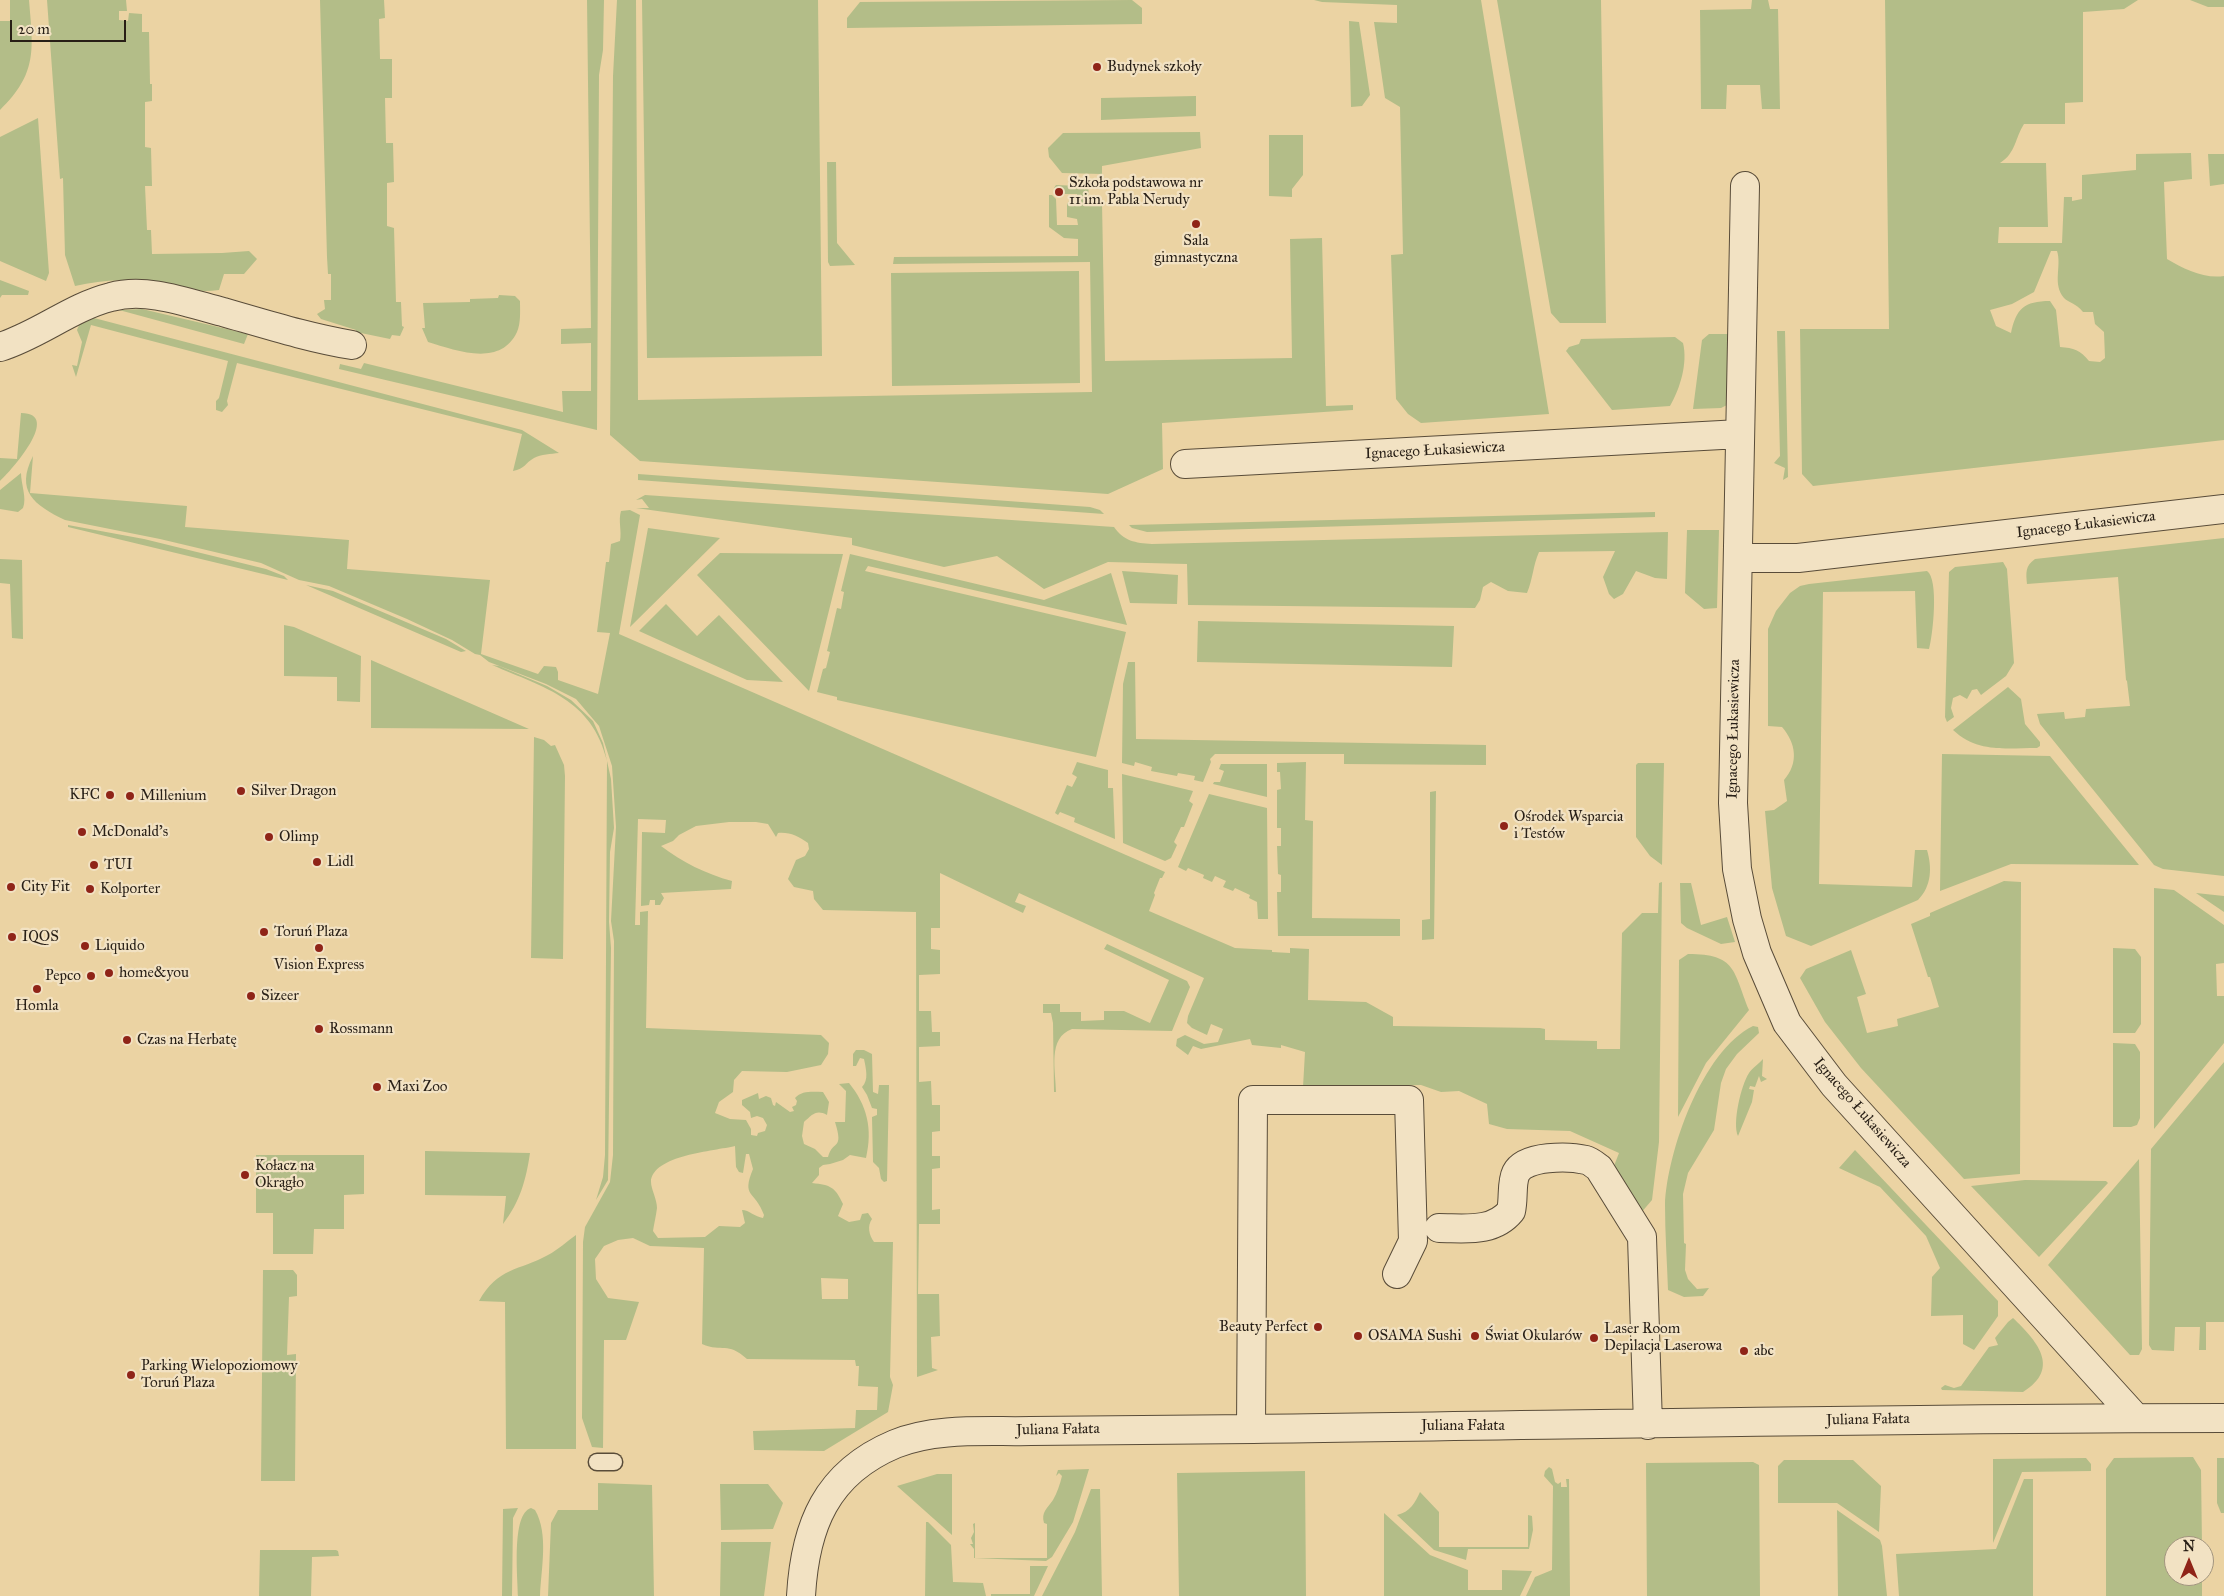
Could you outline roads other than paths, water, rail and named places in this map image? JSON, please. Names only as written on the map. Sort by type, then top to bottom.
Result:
[{"type":"street","points":[[1740,434],[1746,186]]},
{"type":"street","points":[[0,347],[83,306],[110,297],[131,294],[151,295],[187,303],[352,346]]},
{"type":"street","name":"Ignacego Łukasiewicza","points":[[1185,464],[1740,434],[1733,794],[1734,844],[1738,876],[1751,935],[1775,998],[1787,1023],[1834,1085],[2084,1358],[2136,1418]]},
{"type":"street","name":"Ignacego Łukasiewicza","points":[[1739,558],[1806,557],[2224,509]]},
{"type":"street","points":[[1251,1429],[1253,1100],[1409,1100],[1413,1241],[1397,1274]]},
{"type":"street","points":[[1439,1228],[1488,1227],[1498,1224],[1512,1211],[1515,1174],[1521,1166],[1530,1162],[1571,1158],[1588,1161],[1599,1168],[1642,1236],[1648,1425]]},
{"type":"street","name":"Juliana Fałata","points":[[800,1596],[804,1557],[810,1532],[822,1506],[840,1481],[854,1468],[890,1446],[929,1435],[1008,1431],[2224,1418]]},
{"type":"lane","points":[[597,1462],[614,1462]]},
{"type":"place","name":"Budynek szkoły","points":[[1097,67]]},
{"type":"place","name":"Szkoła podstawowa nr 11 im. Pabla Nerudy","points":[[1059,192]]},
{"type":"place","name":"Sala gimnastyczna","points":[[1196,224]]},
{"type":"place","name":"Silver Dragon","points":[[241,791]]},
{"type":"place","name":"KFC","points":[[110,795]]},
{"type":"place","name":"Millenium","points":[[130,796]]},
{"type":"place","name":"Ośrodek Wsparcia i Testów","points":[[1504,826]]},
{"type":"place","name":"McDonald's","points":[[82,832]]},
{"type":"place","name":"Olimp","points":[[269,837]]},
{"type":"place","name":"Lidl","points":[[317,862]]},
{"type":"place","name":"TUI","points":[[94,865]]},
{"type":"place","name":"City Fit","points":[[11,887]]},
{"type":"place","name":"Kolporter","points":[[90,889]]},
{"type":"place","name":"Toruń Plaza","points":[[264,932]]},
{"type":"place","name":"IQOS","points":[[12,937]]},
{"type":"place","name":"Liquido","points":[[85,946]]},
{"type":"place","name":"Vision Express","points":[[319,948]]},
{"type":"place","name":"home&you","points":[[109,973]]},
{"type":"place","name":"Pepco","points":[[91,976]]},
{"type":"place","name":"Homla","points":[[37,989]]},
{"type":"place","name":"Sizeer","points":[[251,996]]},
{"type":"place","name":"Rossmann","points":[[319,1029]]},
{"type":"place","name":"Czas na Herbatę","points":[[127,1040]]},
{"type":"place","name":"Maxi Zoo","points":[[377,1087]]},
{"type":"place","name":"Kołacz na Okrągło","points":[[245,1175]]},
{"type":"place","name":"Beauty Perfect","points":[[1318,1327]]},
{"type":"place","name":"OSAMA Sushi","points":[[1358,1336]]},
{"type":"place","name":"Świat Okularów","points":[[1475,1336]]},
{"type":"place","name":"Laser Room Depilacja Laserowa","points":[[1594,1338]]},
{"type":"place","name":"abc","points":[[1744,1351]]},
{"type":"place","name":"Parking Wielopoziomowy Toruń Plaza","points":[[131,1375]]}]
